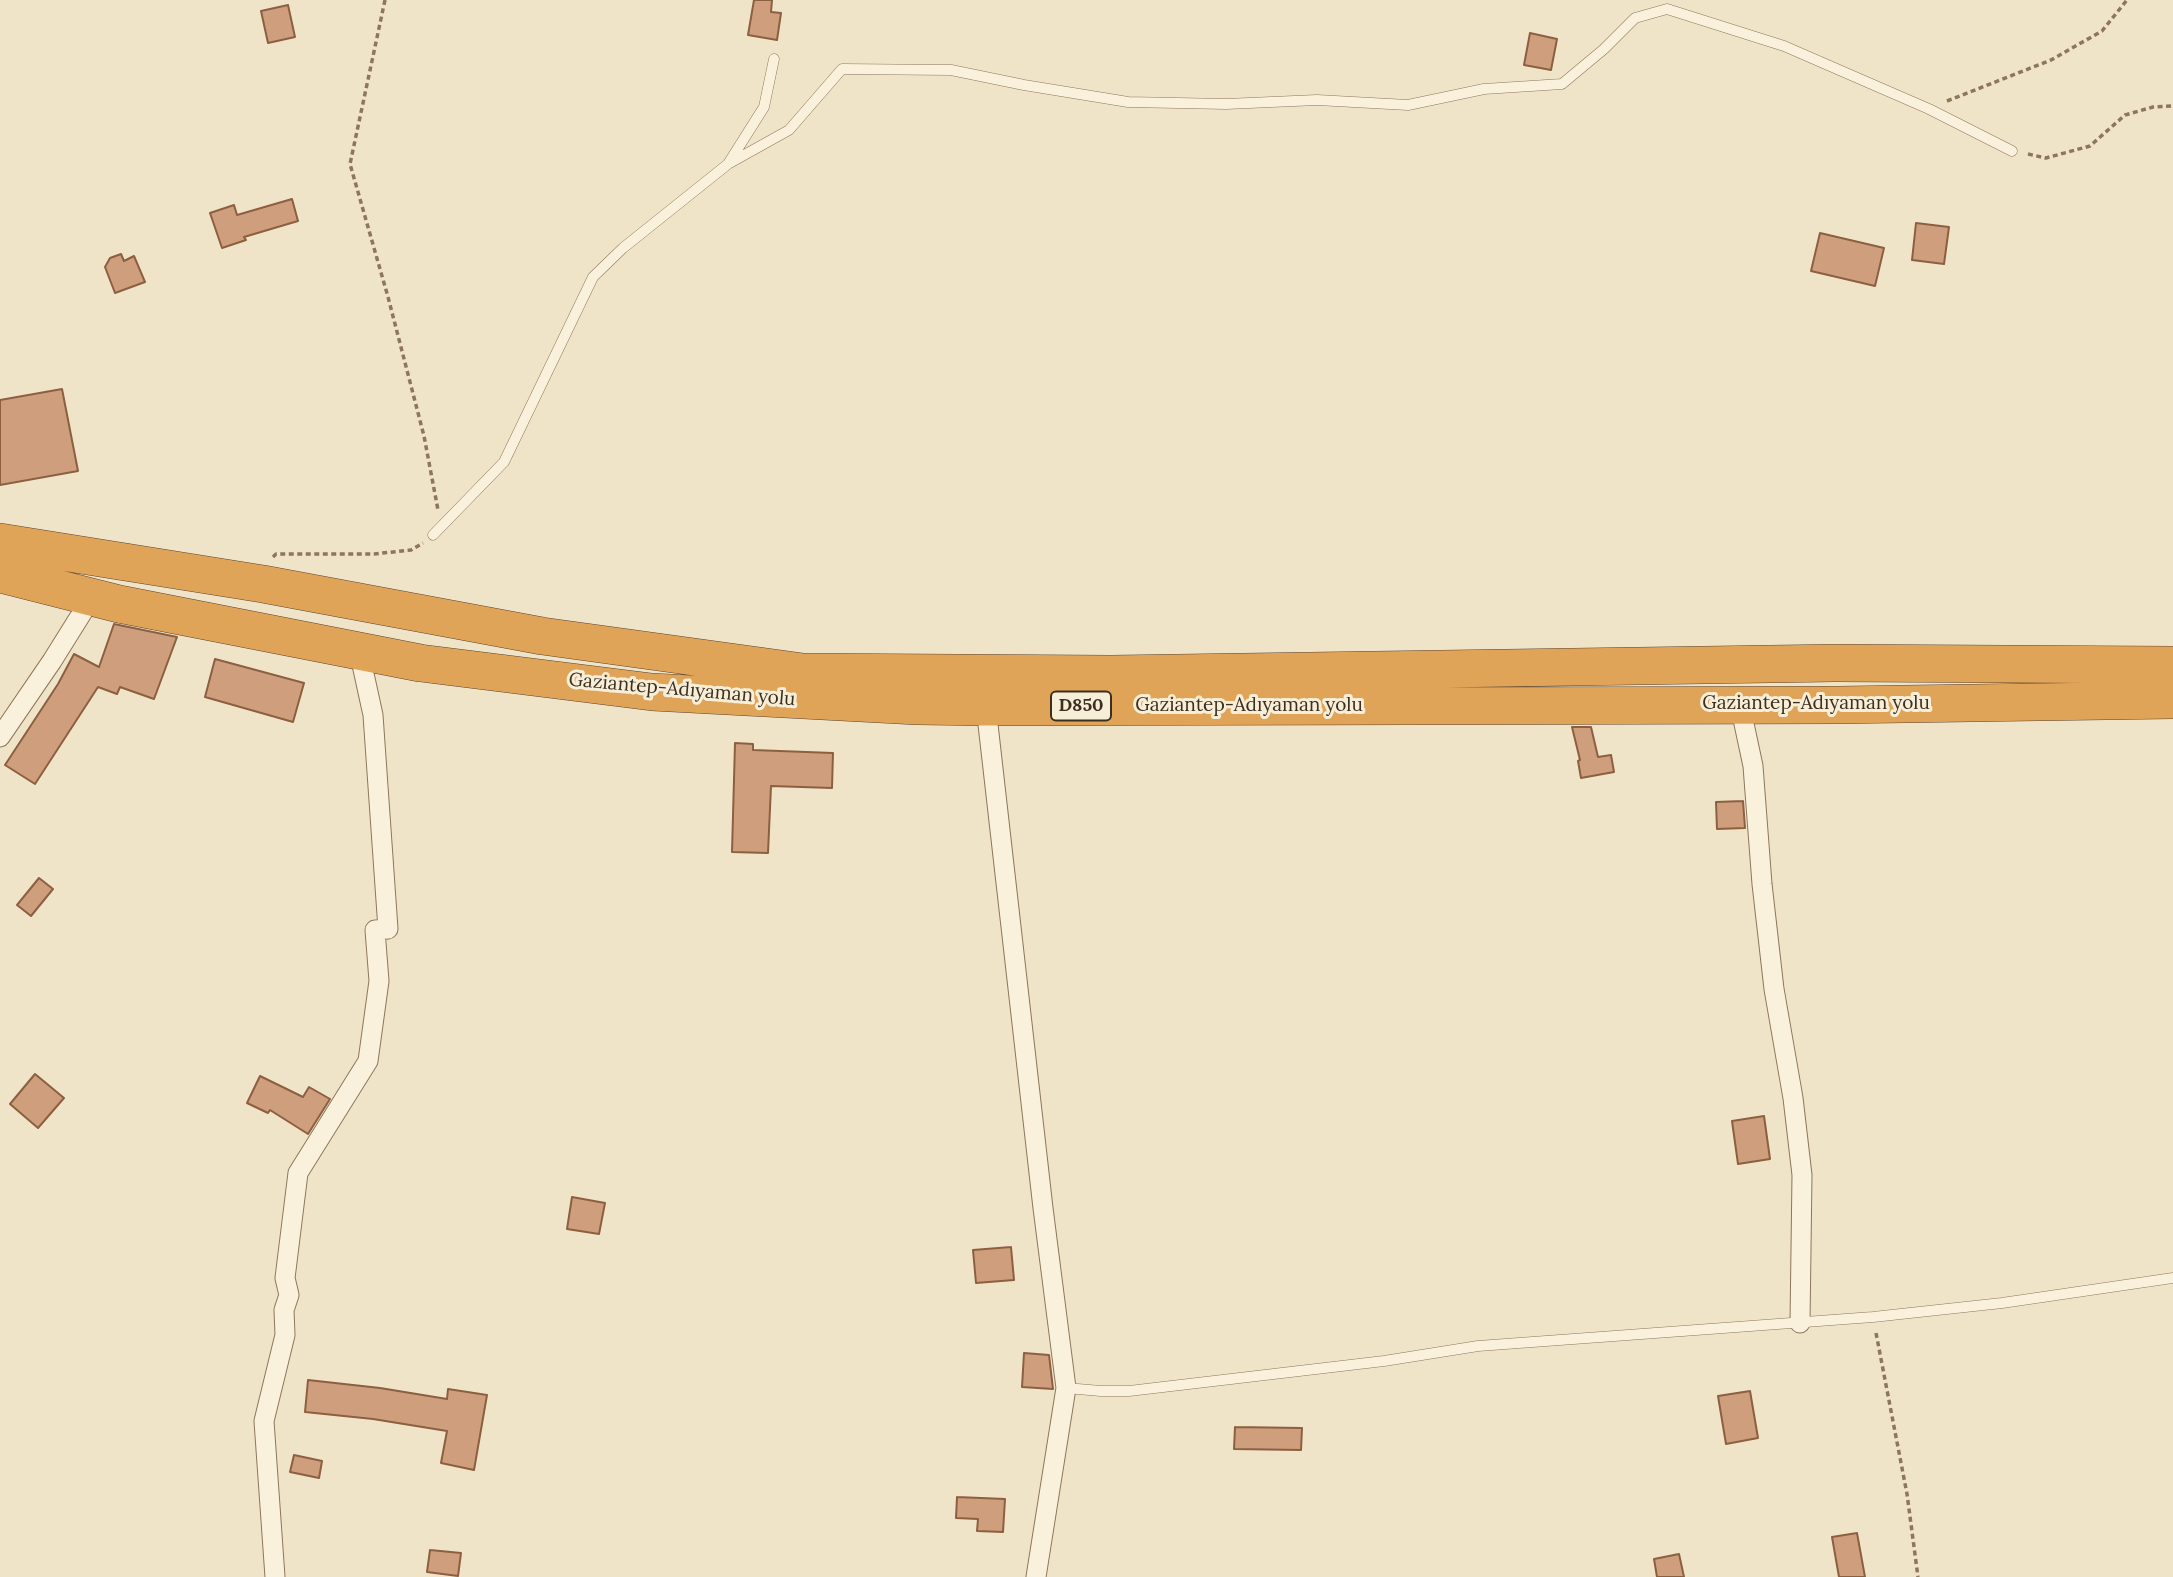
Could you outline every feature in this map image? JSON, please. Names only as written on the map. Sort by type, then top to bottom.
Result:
[{"type":"highway","name":"Gaziantep-Adıyaman yolu","points":[[0,542],[251,582],[542,636],[803,671],[1111,674],[1836,663],[2173,665]]},
{"type":"highway","name":"Gaziantep-Adıyaman yolu","points":[[0,574],[92,597],[420,663],[652,692],[986,707],[2173,701]]},
{"type":"street","points":[[0,737],[92,597]]},
{"type":"street","points":[[275,1577],[264,1421],[285,1335],[284,1310],[289,1295],[285,1278],[298,1172],[368,1061],[379,981],[375,930],[388,929],[373,715],[359,651]]},
{"type":"street","points":[[1740,705],[1753,766],[1762,884],[1773,976],[1793,1098],[1801,1175],[1800,1323]]},
{"type":"street","points":[[986,707],[1066,1388],[1037,1577]]},
{"type":"lane","points":[[433,536],[504,462],[593,276],[622,248],[728,164],[789,130],[842,69],[951,70],[1128,102],[1226,104],[1317,100],[1408,105],[1485,89],[1562,84],[1604,49],[1635,18],[1667,9],[1784,47],[1929,108],[2012,150]]},
{"type":"lane","points":[[728,164],[764,107],[774,59]]},
{"type":"lane","points":[[1066,1388],[1129,1391],[1384,1361],[1478,1346],[1873,1317],[2003,1303],[2173,1278]]},
{"type":"path","points":[[251,582],[276,554],[374,554],[411,550],[433,536],[438,512],[424,436],[350,164],[385,0]]},
{"type":"path","points":[[1929,108],[2051,60],[2102,31],[2127,0]]},
{"type":"path","points":[[2012,150],[2046,158],[2090,146],[2125,115],[2153,107],[2173,106]]},
{"type":"path","points":[[1873,1317],[1907,1494],[1918,1577]]},
{"type":"building","points":[[754,0],[772,0],[771,12],[781,13],[777,40],[748,35]]},
{"type":"building","points":[[288,5],[295,37],[268,43],[261,11]]},
{"type":"building","points":[[1530,33],[1557,39],[1551,70],[1524,65]]},
{"type":"building","points":[[292,199],[298,221],[244,237],[246,240],[222,248],[210,213],[234,205],[237,215]]},
{"type":"building","points":[[1916,223],[1949,227],[1944,264],[1912,260]]},
{"type":"building","points":[[1820,233],[1884,248],[1875,286],[1811,271]]},
{"type":"building","points":[[121,254],[124,261],[134,256],[145,282],[115,293],[105,267],[110,258]]},
{"type":"building","points":[[62,389],[78,471],[0,485],[0,400]]},
{"type":"building","points":[[114,624],[177,637],[154,699],[120,687],[117,694],[98,687],[35,784],[5,765],[58,684],[74,654],[99,667]]},
{"type":"building","points":[[215,659],[304,683],[293,722],[205,697]]},
{"type":"building","points":[[1572,727],[1591,727],[1598,757],[1611,755],[1614,772],[1581,778],[1580,760]]},
{"type":"building","points":[[735,743],[753,744],[753,750],[833,753],[832,788],[771,786],[768,853],[732,852]]},
{"type":"building","points":[[1743,801],[1745,828],[1717,829],[1716,802]]},
{"type":"building","points":[[39,878],[53,889],[31,916],[17,905]]},
{"type":"building","points":[[35,1074],[64,1098],[38,1128],[10,1104]]},
{"type":"building","points":[[260,1076],[303,1097],[309,1087],[330,1099],[308,1134],[270,1110],[268,1113],[247,1103]]},
{"type":"building","points":[[1764,1116],[1770,1159],[1738,1164],[1732,1121]]},
{"type":"building","points":[[572,1197],[605,1203],[599,1234],[567,1229]]},
{"type":"building","points":[[1011,1247],[1014,1280],[976,1283],[973,1250]]},
{"type":"building","points":[[1024,1353],[1049,1355],[1053,1389],[1022,1387]]},
{"type":"building","points":[[308,1380],[447,1399],[448,1389],[487,1395],[474,1470],[441,1463],[447,1431],[305,1412]]},
{"type":"building","points":[[1750,1391],[1758,1438],[1726,1444],[1718,1396]]},
{"type":"building","points":[[1235,1427],[1302,1428],[1301,1450],[1234,1449]]},
{"type":"building","points":[[294,1455],[322,1461],[319,1478],[290,1472]]},
{"type":"building","points":[[957,1497],[1005,1499],[1003,1532],[977,1531],[978,1519],[956,1518]]},
{"type":"building","points":[[1857,1533],[1865,1577],[1839,1577],[1832,1537]]},
{"type":"building","points":[[430,1550],[461,1553],[458,1576],[427,1572]]},
{"type":"building","points":[[1679,1554],[1684,1577],[1657,1577],[1654,1559]]}]
